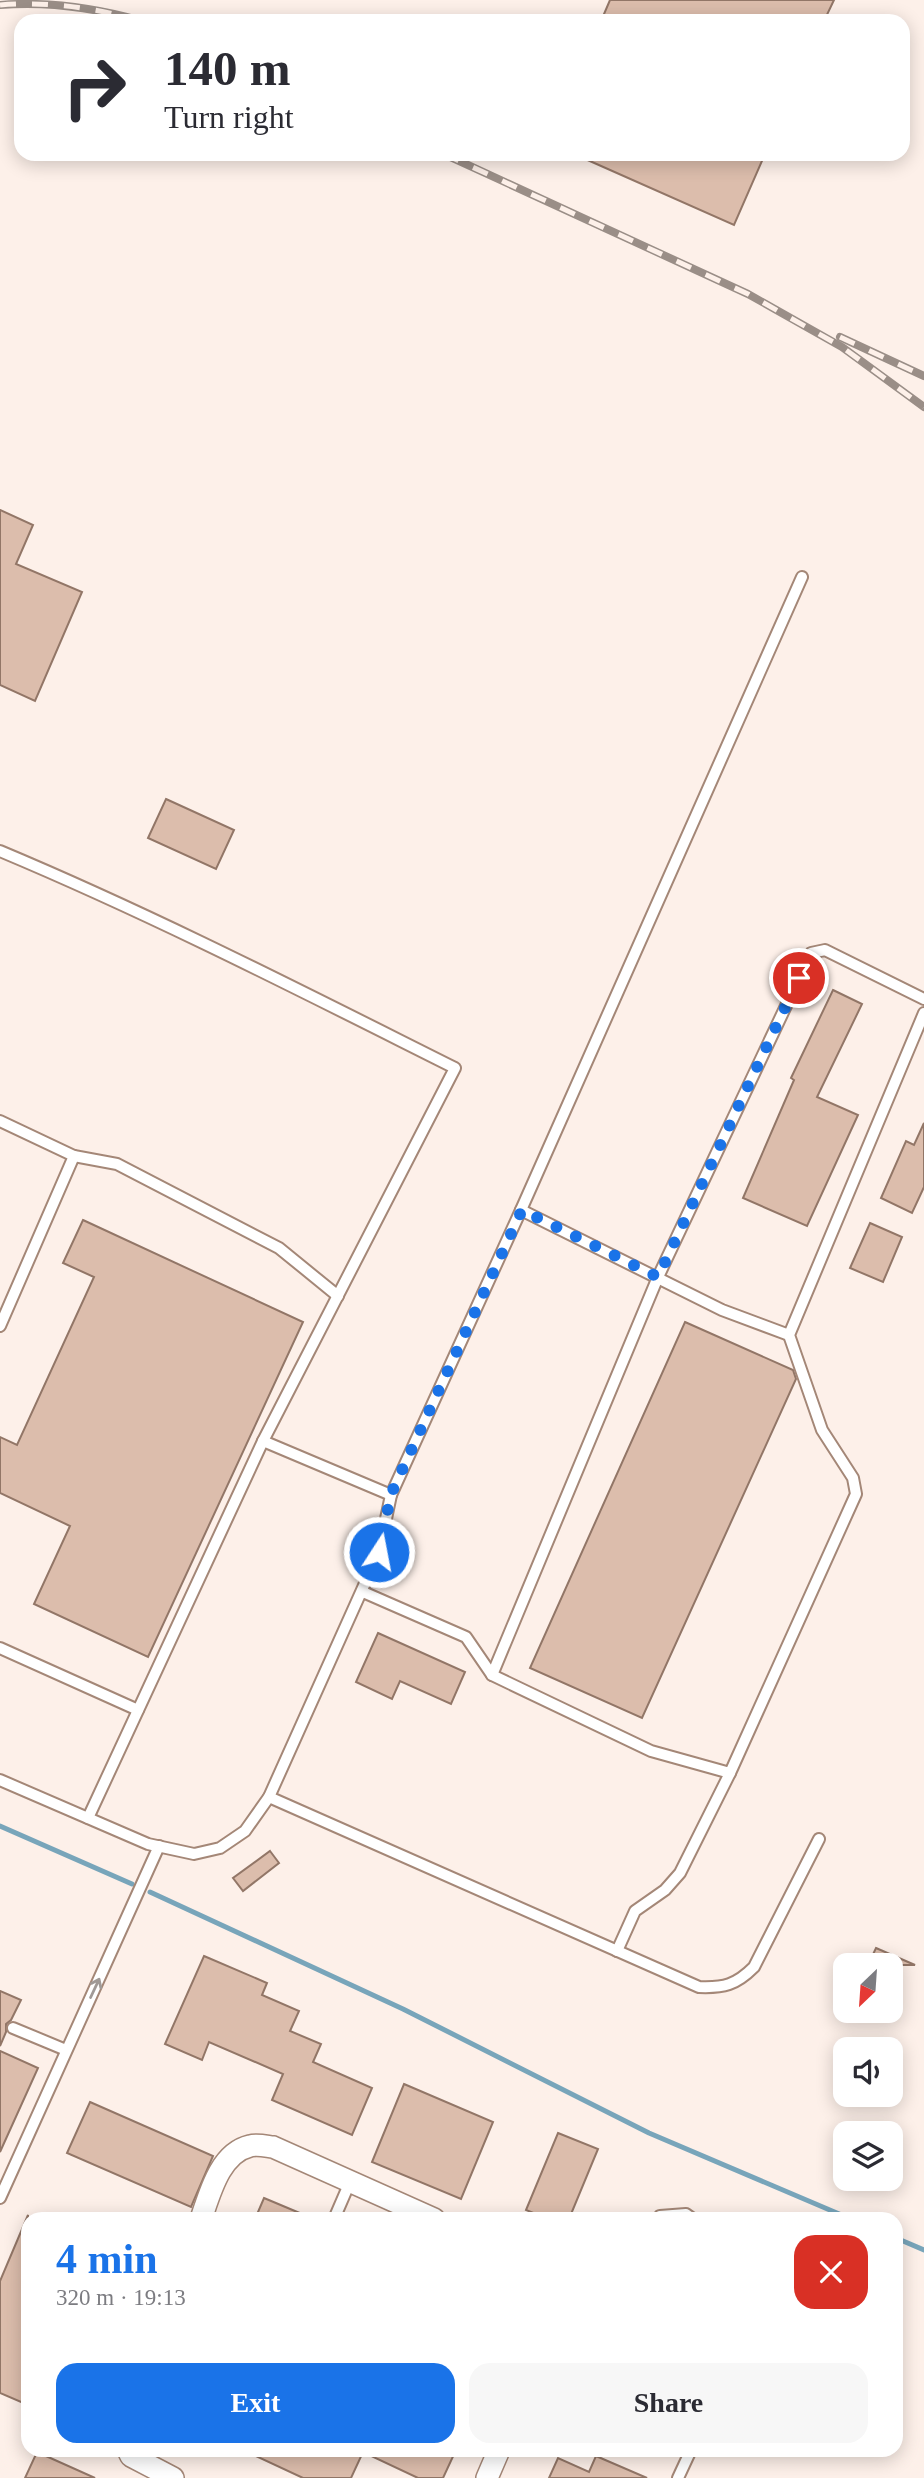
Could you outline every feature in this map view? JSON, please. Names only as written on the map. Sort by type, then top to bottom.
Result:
[{"type":"street","points":[[204,2212],[224,2166],[237,2151],[253,2145],[273,2147],[418,2212]]},
{"type":"street","points":[[133,2457],[173,2478]]},
{"type":"street","points":[[487,2478],[496,2457]]},
{"type":"lane","points":[[0,1780],[148,1844],[194,1854],[220,1848],[245,1831],[269,1797],[363,1592],[379,1552],[391,1494],[522,1210],[802,577]]},
{"type":"lane","points":[[0,851],[76,883],[278,979],[455,1068],[264,1441],[88,1818]]},
{"type":"lane","points":[[492,1675],[658,1277],[811,953],[825,950],[924,999]]},
{"type":"lane","points":[[617,1951],[635,1911],[665,1890],[680,1874],[730,1773],[856,1493],[853,1478],[822,1430],[789,1335],[924,1013]]},
{"type":"lane","points":[[0,1121],[74,1156],[117,1164],[279,1248],[338,1296]]},
{"type":"lane","points":[[0,1326],[74,1156]]},
{"type":"lane","points":[[522,1210],[722,1310],[789,1335]]},
{"type":"lane","points":[[264,1441],[391,1494]]},
{"type":"lane","points":[[363,1592],[466,1637],[492,1675],[651,1751],[730,1773]]},
{"type":"lane","points":[[0,1648],[138,1710]]},
{"type":"lane","points":[[269,1797],[699,1987],[719,1988],[740,1980],[754,1967],[819,1839]]},
{"type":"lane","points":[[0,2198],[159,1846]]},
{"type":"lane","points":[[13,2028],[66,2050]]},
{"type":"lane","points":[[337,2212],[350,2182]]},
{"type":"lane","points":[[678,2478],[688,2457]]},
{"type":"building","points":[[610,0],[834,0],[827,14],[604,14]]},
{"type":"building","points":[[590,161],[762,161],[734,225]]},
{"type":"building","points":[[0,510],[33,525],[16,564],[82,592],[35,701],[0,685]]},
{"type":"building","points":[[166,799],[234,830],[216,869],[148,838]]},
{"type":"building","points":[[833,990],[862,1004],[817,1097],[858,1115],[807,1226],[743,1198],[794,1080],[791,1078]]},
{"type":"building","points":[[924,1123],[924,1187],[912,1213],[881,1198],[906,1141],[914,1145]]},
{"type":"building","points":[[83,1220],[303,1322],[148,1657],[34,1604],[70,1526],[0,1493],[0,1437],[17,1445],[94,1277],[63,1263]]},
{"type":"building","points":[[870,1223],[902,1237],[883,1282],[850,1268]]},
{"type":"building","points":[[685,1322],[793,1370],[796,1379],[642,1718],[530,1668]]},
{"type":"building","points":[[378,1633],[465,1672],[451,1704],[400,1681],[392,1699],[356,1682]]},
{"type":"building","points":[[270,1851],[279,1863],[243,1891],[233,1878]]},
{"type":"building","points":[[876,1948],[887,1953],[874,1953]]},
{"type":"building","points":[[204,1956],[267,1983],[262,1995],[299,2011],[290,2031],[321,2044],[313,2062],[372,2088],[352,2135],[272,2100],[283,2074],[209,2042],[202,2060],[165,2044]]},
{"type":"building","points":[[903,1960],[915,1965],[903,1965]]},
{"type":"building","points":[[0,1991],[21,2000],[11,2020],[6,2024],[6,2032],[0,2046]]},
{"type":"building","points":[[0,2051],[38,2068],[0,2152]]},
{"type":"building","points":[[404,2084],[493,2122],[461,2199],[372,2162]]},
{"type":"building","points":[[90,2102],[213,2156],[191,2207],[67,2153]]},
{"type":"building","points":[[558,2133],[598,2149],[572,2212],[526,2210]]},
{"type":"building","points":[[264,2198],[297,2212],[258,2212]]},
{"type":"building","points":[[21,2232],[21,2402],[0,2393],[0,2281]]},
{"type":"building","points":[[35,2457],[48,2457],[95,2478],[25,2478]]},
{"type":"building","points":[[258,2457],[361,2457],[351,2478],[303,2478]]},
{"type":"building","points":[[374,2457],[453,2457],[443,2478],[418,2478]]},
{"type":"building","points":[[596,2457],[598,2457],[647,2478],[549,2478],[558,2458],[589,2472]]},
{"type":"waterway","points":[[0,1826],[132,1884]]},
{"type":"waterway","points":[[150,1892],[403,2009],[649,2133],[835,2212]]},
{"type":"waterway","points":[[903,2241],[924,2250]]},
{"type":"railway","points":[[0,5],[36,4],[115,14]]},
{"type":"railway","points":[[459,161],[748,294],[842,347],[924,407]]},
{"type":"railway","points":[[840,337],[924,376]]},
{"type":"route","points":[[379,1552],[391,1494],[522,1210],[658,1277],[799,978]]}]
